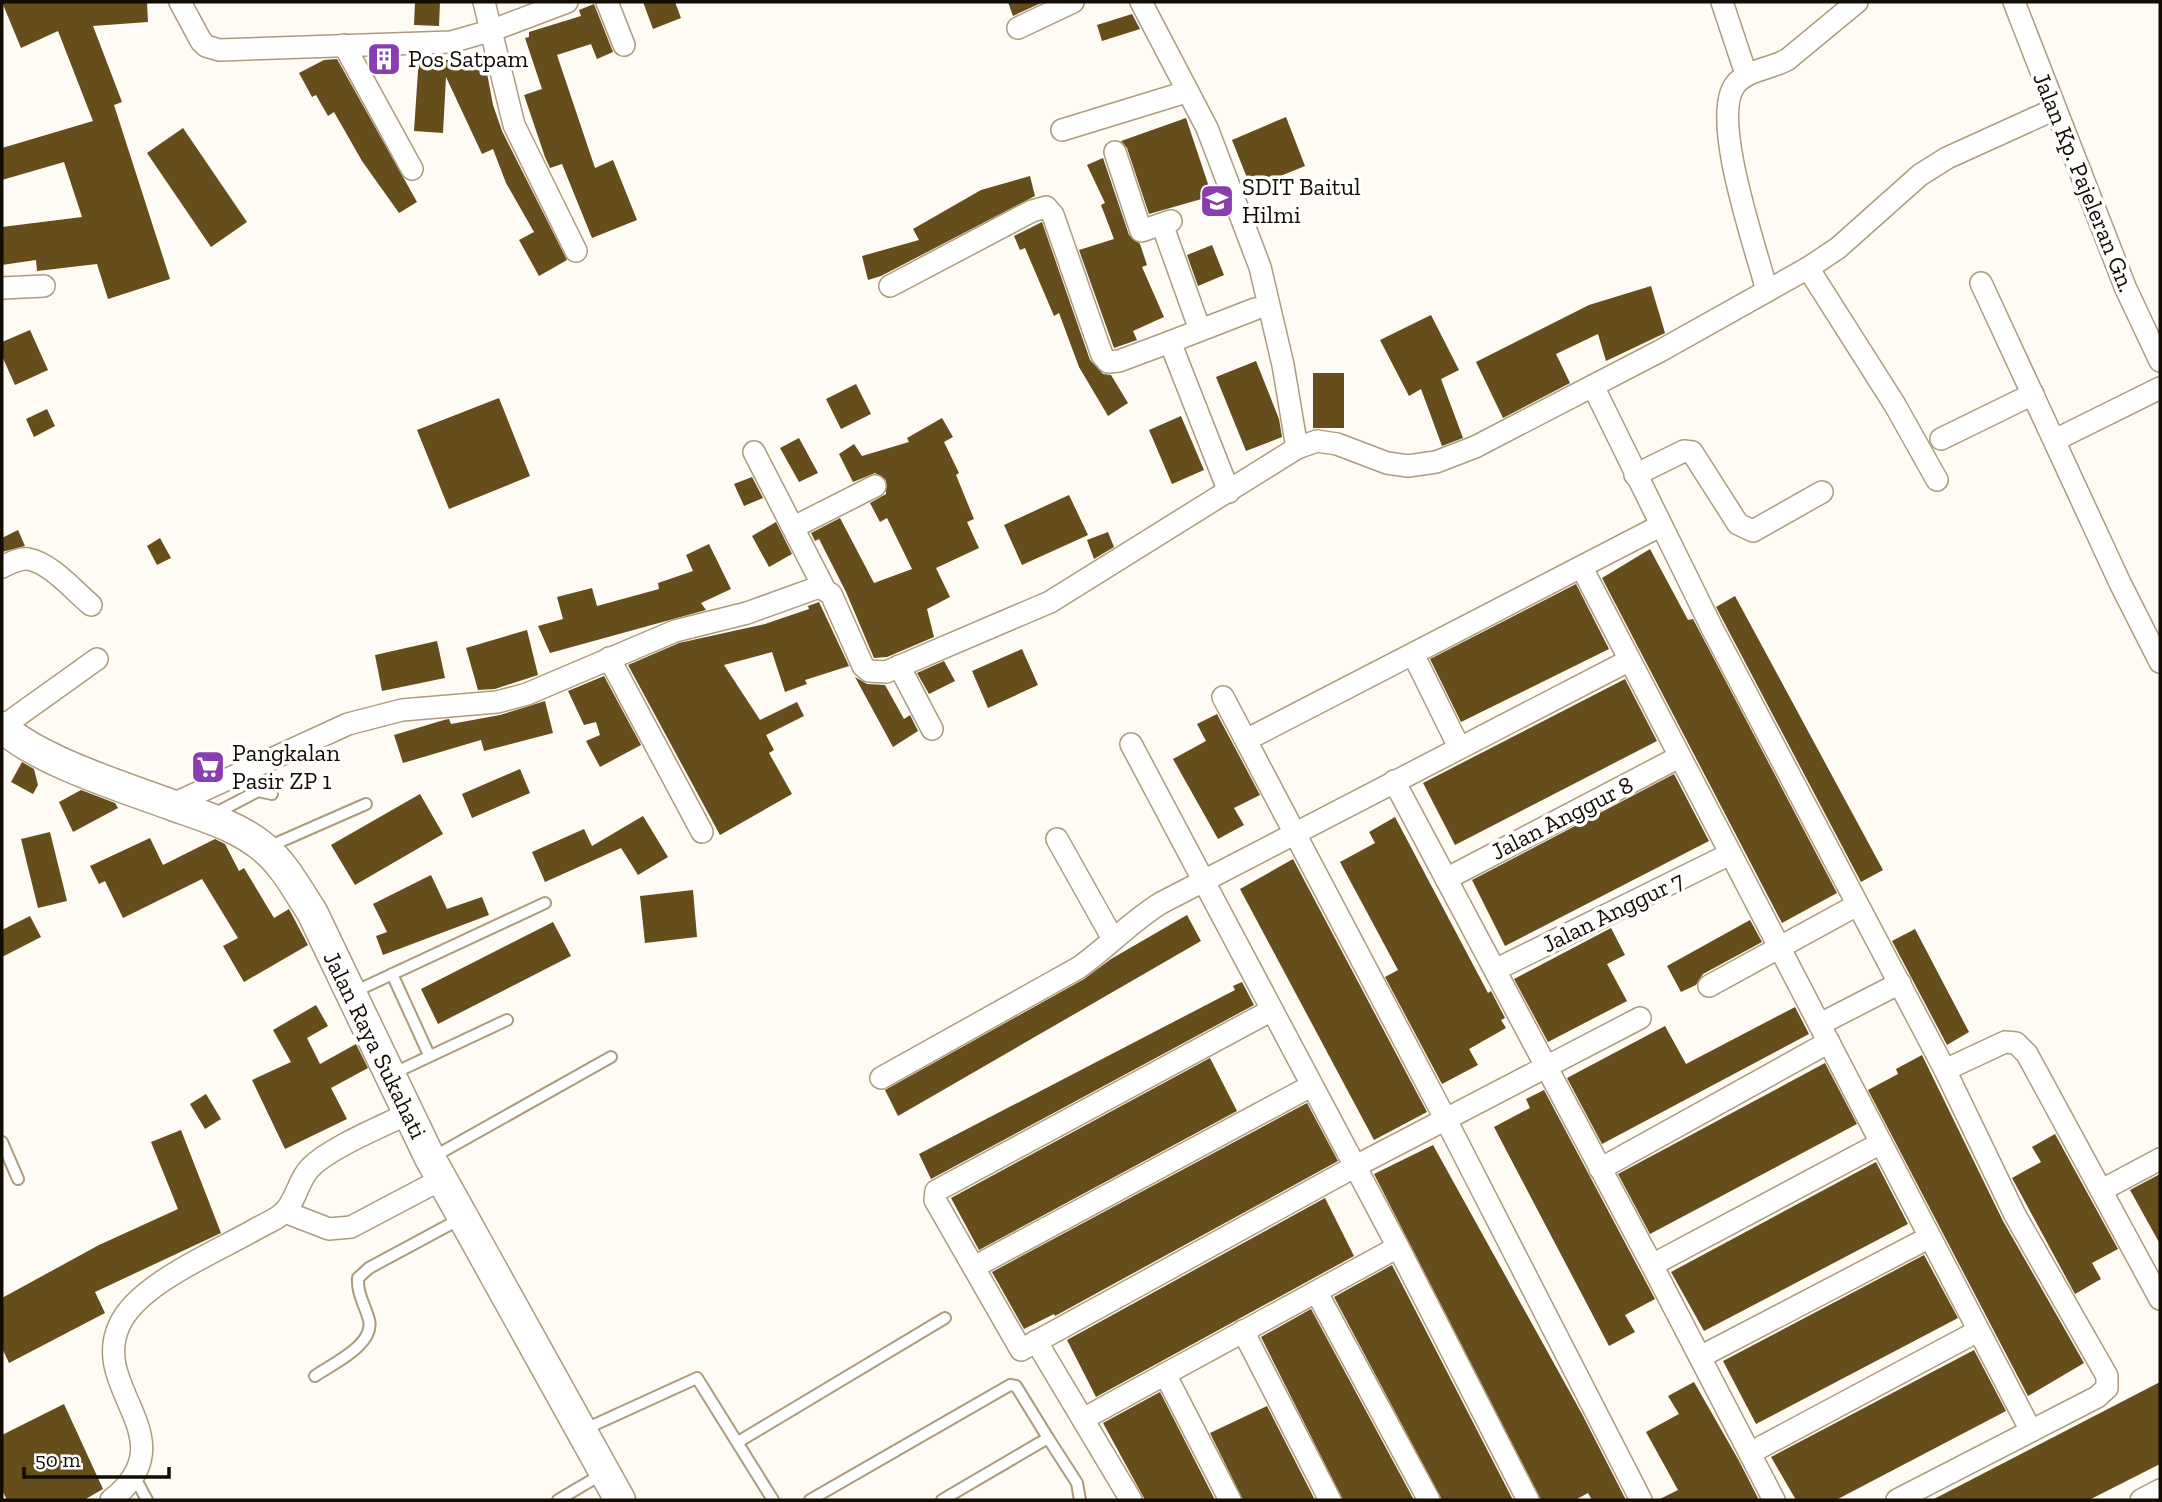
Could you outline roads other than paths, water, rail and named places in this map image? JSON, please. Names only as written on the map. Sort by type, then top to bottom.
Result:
[{"type":"main road","name":"Jalan Raya Sukahati","points":[[2,727],[73,766],[208,817],[265,849],[312,912],[407,1114],[620,1500]]},
{"type":"street","points":[[180,2],[201,41],[211,49],[444,43],[493,30],[568,2]]},
{"type":"street","points":[[484,2],[493,30],[506,100],[514,125],[576,251]]},
{"type":"street","points":[[607,2],[624,45]]},
{"type":"street","points":[[1018,28],[1073,2]]},
{"type":"street","points":[[1141,2],[1207,128],[1260,267],[1283,365],[1297,448]]},
{"type":"street","points":[[1722,2],[1746,75]]},
{"type":"street","points":[[1767,290],[1728,141],[1727,106],[1734,86],[1746,75],[1776,66],[1788,59],[1857,2]]},
{"type":"street","name":"Jalan Kp. Pajeleran Gn.","points":[[2014,2],[2126,289],[2160,361]]},
{"type":"street","points":[[344,45],[412,169]]},
{"type":"street","points":[[373,97],[374,45]]},
{"type":"street","points":[[1062,130],[1186,92]]},
{"type":"street","points":[[754,452],[824,588],[831,594],[863,666],[877,673],[1050,602],[1297,448],[1317,441],[1337,444],[1387,463],[1408,466],[1436,462],[1475,447],[1593,386],[1808,268],[1838,248],[1920,175],[1947,158],[2055,109]]},
{"type":"street","points":[[1115,152],[1141,231],[1167,223],[1200,330]]},
{"type":"street","points":[[890,286],[1032,211],[1046,207],[1053,215],[1102,355],[1108,362],[1119,361],[1255,309]]},
{"type":"street","points":[[1808,268],[1895,405],[1937,480]]},
{"type":"street","points":[[1981,283],[2120,583],[2160,662]]},
{"type":"street","points":[[2,288],[44,286]]},
{"type":"street","points":[[1170,342],[1229,492]]},
{"type":"street","points":[[1593,386],[1660,526],[1945,1070],[2015,1215],[2106,1376],[2107,1388],[2097,1397],[1897,1500]]},
{"type":"street","points":[[2055,440],[2160,388]]},
{"type":"street","points":[[1941,439],[2033,394]]},
{"type":"street","points":[[1635,475],[1684,451],[1692,452],[1738,524],[1747,530],[1753,530],[1822,492]]},
{"type":"street","points":[[794,527],[875,486]]},
{"type":"street","points":[[1246,740],[1660,526]]},
{"type":"street","points":[[2,567],[18,559],[29,559],[47,569],[91,605]]},
{"type":"street","points":[[1582,568],[1628,662],[1825,1033],[2031,1431]]},
{"type":"street","points":[[171,805],[348,723],[402,710],[496,702],[527,694],[676,631],[747,613],[824,588]]},
{"type":"street","points":[[1413,656],[1459,747]]},
{"type":"street","points":[[609,658],[702,832]]},
{"type":"street","points":[[2,727],[97,659]]},
{"type":"street","points":[[881,1078],[1078,968],[1144,914],[1459,747],[1628,662]]},
{"type":"street","points":[[899,666],[932,729]]},
{"type":"street","points":[[1223,697],[1446,1120],[1641,1500]]},
{"type":"street","points":[[1131,744],[1398,1247],[1528,1500]]},
{"type":"street","name":"Jalan Anggur 8","points":[[1446,879],[1679,757]]},
{"type":"street","points":[[1394,781],[1545,1068],[1653,1265],[1774,1500]]},
{"type":"street","points":[[1057,839],[1113,939]]},
{"type":"street","name":"Jalan Anggur 7","points":[[1495,970],[1730,854]]},
{"type":"street","points":[[1709,986],[1857,905]]},
{"type":"street","points":[[1600,1169],[1825,1033],[1900,983]]},
{"type":"street","points":[[1272,1010],[936,1191],[935,1200],[976,1266],[1021,1350],[1354,1167],[1640,1018]]},
{"type":"street","points":[[1945,1070],[2005,1041],[2016,1043],[2026,1054],[2102,1190],[2151,1259],[2160,1298]]},
{"type":"street","points":[[976,1266],[1311,1086]]},
{"type":"street","points":[[111,1500],[133,1474],[143,1444],[141,1430],[114,1370],[111,1354],[119,1326],[127,1311],[155,1287],[285,1212],[303,1177],[317,1161],[407,1114]]},
{"type":"street","points":[[1653,1265],[1881,1143]]},
{"type":"street","points":[[2102,1190],[2160,1159]]},
{"type":"street","points":[[285,1212],[338,1230],[351,1227],[436,1168]]},
{"type":"street","points":[[1700,1357],[1930,1237]]},
{"type":"street","points":[[1083,1419],[1398,1247]]},
{"type":"street","points":[[1317,1293],[1429,1500]]},
{"type":"street","points":[[1243,1331],[1330,1500]]},
{"type":"street","points":[[1750,1454],[1978,1331]]},
{"type":"street","points":[[1036,1341],[1131,1500]]},
{"type":"street","points":[[1166,1374],[1230,1500]]},
{"type":"street","points":[[2141,1500],[2160,1490]]},
{"type":"lane","points":[[208,817],[258,791],[272,794]]},
{"type":"lane","points":[[265,849],[366,804]]},
{"type":"lane","points":[[351,993],[545,903]]},
{"type":"lane","points":[[392,974],[429,1055]]},
{"type":"lane","points":[[389,1075],[507,1020]]},
{"type":"lane","points":[[436,1168],[611,1057]]},
{"type":"lane","points":[[2,1142],[18,1179]]},
{"type":"lane","points":[[315,1376],[364,1342],[369,1333],[370,1323],[357,1288],[358,1278],[369,1268],[463,1217]]},
{"type":"lane","points":[[738,1442],[945,1318]]},
{"type":"lane","points":[[583,1430],[697,1378],[773,1500]]},
{"type":"lane","points":[[810,1500],[1010,1385],[1016,1386],[1077,1483],[1080,1500]]},
{"type":"lane","points":[[943,1500],[1048,1438]]},
{"type":"lane","points":[[558,1500],[605,1473]]},
{"type":"lane","points":[[133,1474],[147,1500]]},
{"type":"lane","points":[[831,1489],[838,1500]]},
{"type":"place","name":"Pos Satpam","points":[[384,59]]},
{"type":"place","name":"SDIT Baitul Hilmi","points":[[1217,201]]},
{"type":"place","name":"Pangkalan Pasir ZP 1","points":[[208,767]]}]
